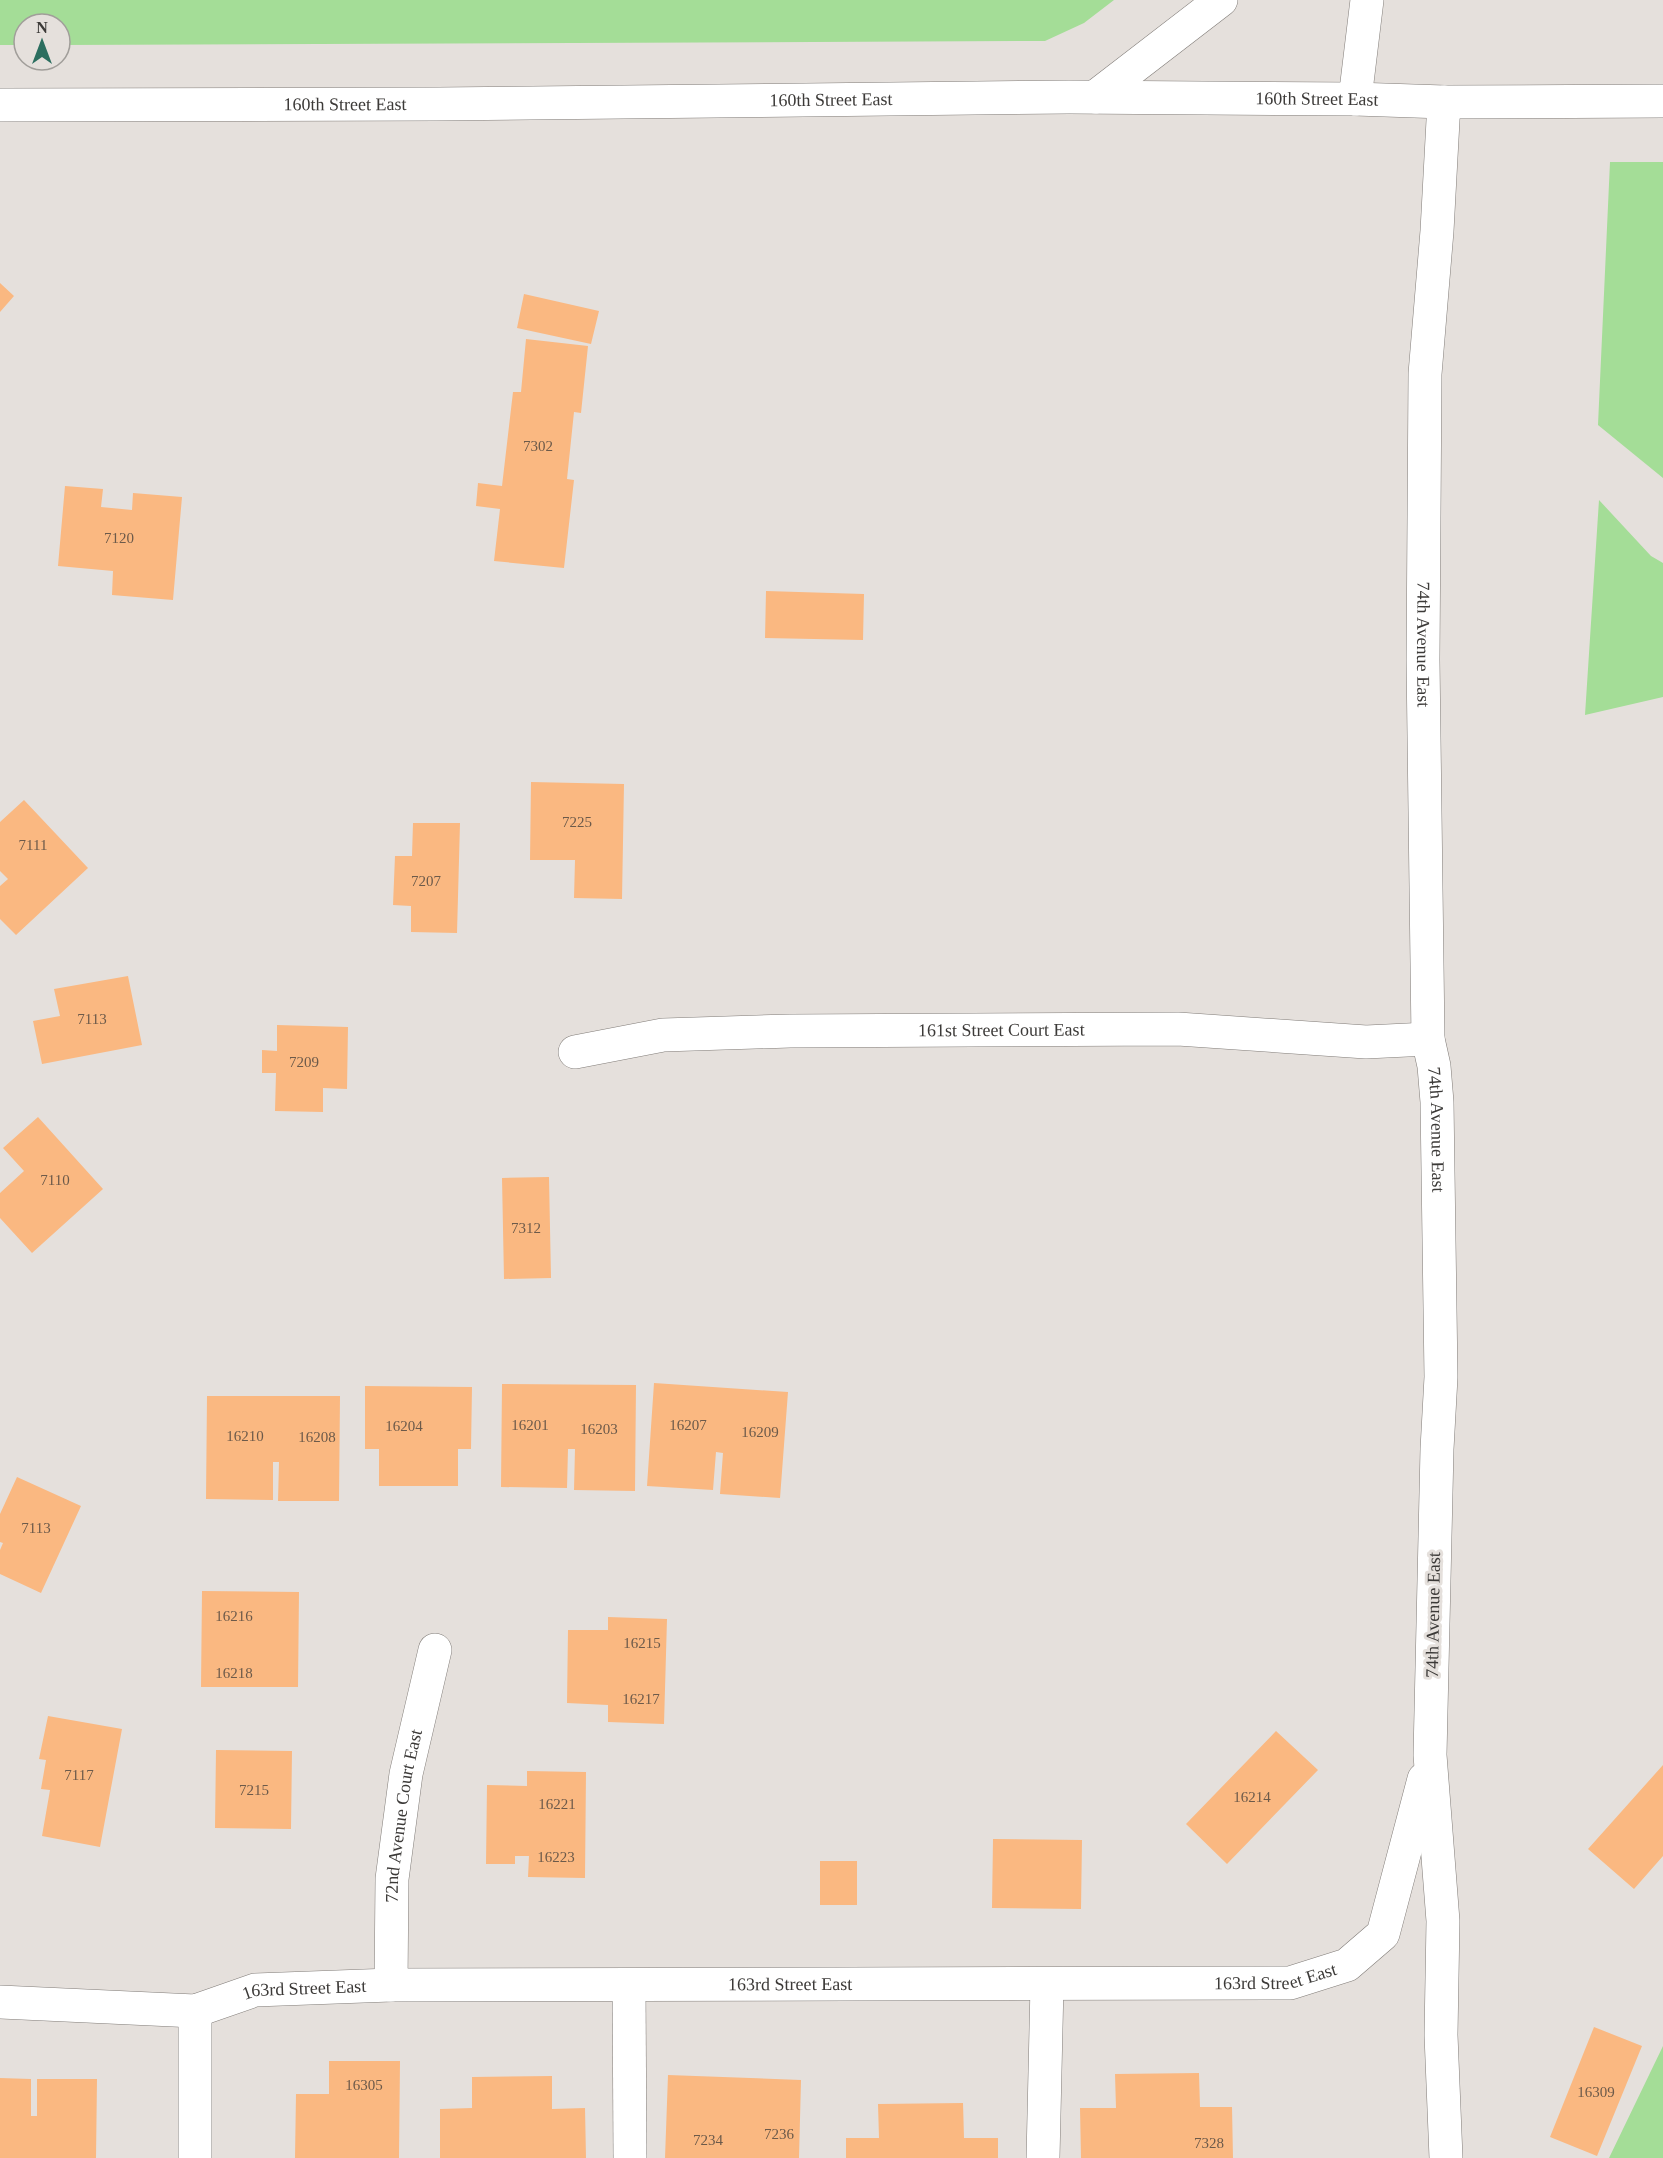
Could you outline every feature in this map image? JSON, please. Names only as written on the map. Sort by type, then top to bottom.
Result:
[{"type":"street","points":[[1095,97],[1221,0]]},
{"type":"street","points":[[1355,99],[1367,0]]},
{"type":"street","name":"160th Street East","points":[[0,105],[438,104],[1095,97],[1444,102],[1663,100]]},
{"type":"street","name":"74th Avenue East","points":[[1444,102],[1437,231],[1425,374],[1423,660],[1428,1039],[1434,1066],[1437,1102],[1441,1377],[1437,1449],[1430,1755],[1443,1921],[1441,2035],[1446,2158]]},
{"type":"street","name":"161st Street Court East","points":[[575,1052],[663,1035],[790,1031],[1178,1029],[1366,1042],[1428,1039]]},
{"type":"street","name":"72nd Avenue Court East","points":[[391,1984],[394,1867],[406,1774],[435,1650]]},
{"type":"street","name":"163rd Street East","points":[[0,2002],[195,2011],[255,1990],[391,1984],[1290,1983],[1347,1965],[1383,1934],[1430,1755]]},
{"type":"street","points":[[629,1984],[630,2158]]},
{"type":"street","points":[[1043,2158],[1047,1984]]},
{"type":"street","points":[[195,2011],[195,2158]]},
{"type":"green space","points":[[0,0],[1114,0],[1084,23],[1045,41],[72,45],[72,12],[12,12],[12,45],[0,45]]},
{"type":"green space","points":[[1610,162],[1663,162],[1663,478],[1598,425]]},
{"type":"green space","points":[[1599,500],[1651,556],[1663,563],[1663,697],[1585,715]]},
{"type":"green space","points":[[1663,2046],[1663,2158],[1609,2158]]},
{"type":"building","points":[[0,283],[14,296],[0,312]]},
{"type":"building","points":[[524,294],[599,311],[591,344],[517,328]]},
{"type":"building","points":[[526,339],[588,346],[581,413],[574,412],[567,479],[574,480],[564,568],[494,561],[500,509],[476,506],[478,483],[502,486],[513,392],[521,392]]},
{"type":"building","points":[[65,486],[103,489],[101,507],[132,510],[133,493],[182,497],[173,600],[112,595],[113,571],[58,566]]},
{"type":"building","points":[[766,591],[864,594],[863,640],[765,638]]},
{"type":"building","points":[[531,782],[624,784],[622,899],[574,898],[575,860],[530,860]]},
{"type":"building","points":[[24,800],[88,868],[16,935],[0,919],[0,886],[8,879],[0,871],[0,822]]},
{"type":"building","points":[[413,823],[460,823],[457,933],[411,932],[411,906],[393,905],[395,856],[412,856]]},
{"type":"building","points":[[128,976],[142,1045],[42,1064],[33,1021],[60,1016],[54,989]]},
{"type":"building","points":[[277,1025],[348,1027],[347,1089],[323,1088],[323,1112],[275,1111],[276,1073],[262,1073],[262,1050],[277,1051]]},
{"type":"building","points":[[38,1117],[103,1189],[32,1253],[0,1218],[0,1193],[24,1171],[3,1148]]},
{"type":"building","points":[[549,1177],[551,1278],[504,1279],[502,1178]]},
{"type":"building","points":[[654,1383],[788,1392],[780,1498],[720,1494],[723,1453],[716,1452],[713,1490],[647,1486]]},
{"type":"building","points":[[502,1384],[636,1385],[635,1491],[574,1490],[575,1449],[568,1449],[567,1488],[501,1487]]},
{"type":"building","points":[[365,1386],[472,1387],[471,1449],[458,1449],[458,1486],[379,1486],[379,1449],[365,1449]]},
{"type":"building","points":[[207,1396],[340,1396],[339,1501],[278,1501],[279,1462],[273,1462],[273,1500],[206,1499]]},
{"type":"building","points":[[17,1477],[81,1506],[41,1593],[0,1574],[0,1550],[3,1543],[0,1542],[0,1514]]},
{"type":"building","points":[[202,1591],[299,1592],[298,1687],[201,1687]]},
{"type":"building","points":[[608,1617],[667,1619],[664,1724],[608,1722],[608,1705],[567,1703],[568,1630],[608,1630]]},
{"type":"building","points":[[48,1716],[122,1729],[100,1847],[42,1836],[50,1790],[41,1789],[46,1760],[39,1759]]},
{"type":"building","points":[[1276,1731],[1318,1770],[1227,1864],[1186,1824]]},
{"type":"building","points":[[216,1750],[292,1751],[291,1829],[215,1828]]},
{"type":"building","points":[[1663,1765],[1663,1856],[1634,1889],[1588,1849]]},
{"type":"building","points":[[527,1771],[586,1772],[585,1878],[528,1877],[529,1856],[515,1856],[515,1864],[486,1864],[487,1785],[527,1786]]},
{"type":"building","points":[[993,1839],[1082,1840],[1081,1909],[992,1908]]},
{"type":"building","points":[[820,1861],[857,1861],[857,1905],[820,1905]]},
{"type":"building","points":[[1594,2027],[1642,2046],[1597,2156],[1550,2137]]},
{"type":"building","points":[[329,2061],[400,2061],[399,2158],[295,2158],[296,2094],[329,2094]]},
{"type":"building","points":[[1199,2073],[1200,2107],[1232,2107],[1233,2158],[1081,2158],[1080,2108],[1116,2108],[1115,2074]]},
{"type":"building","points":[[668,2075],[801,2080],[799,2158],[665,2158]]},
{"type":"building","points":[[552,2076],[552,2109],[585,2108],[586,2158],[440,2158],[440,2109],[472,2108],[472,2077]]},
{"type":"building","points":[[0,2078],[31,2079],[31,2116],[37,2116],[37,2079],[97,2079],[96,2158],[0,2158]]},
{"type":"building","points":[[963,2103],[964,2138],[998,2138],[998,2158],[846,2158],[846,2138],[879,2138],[878,2104]]}]
